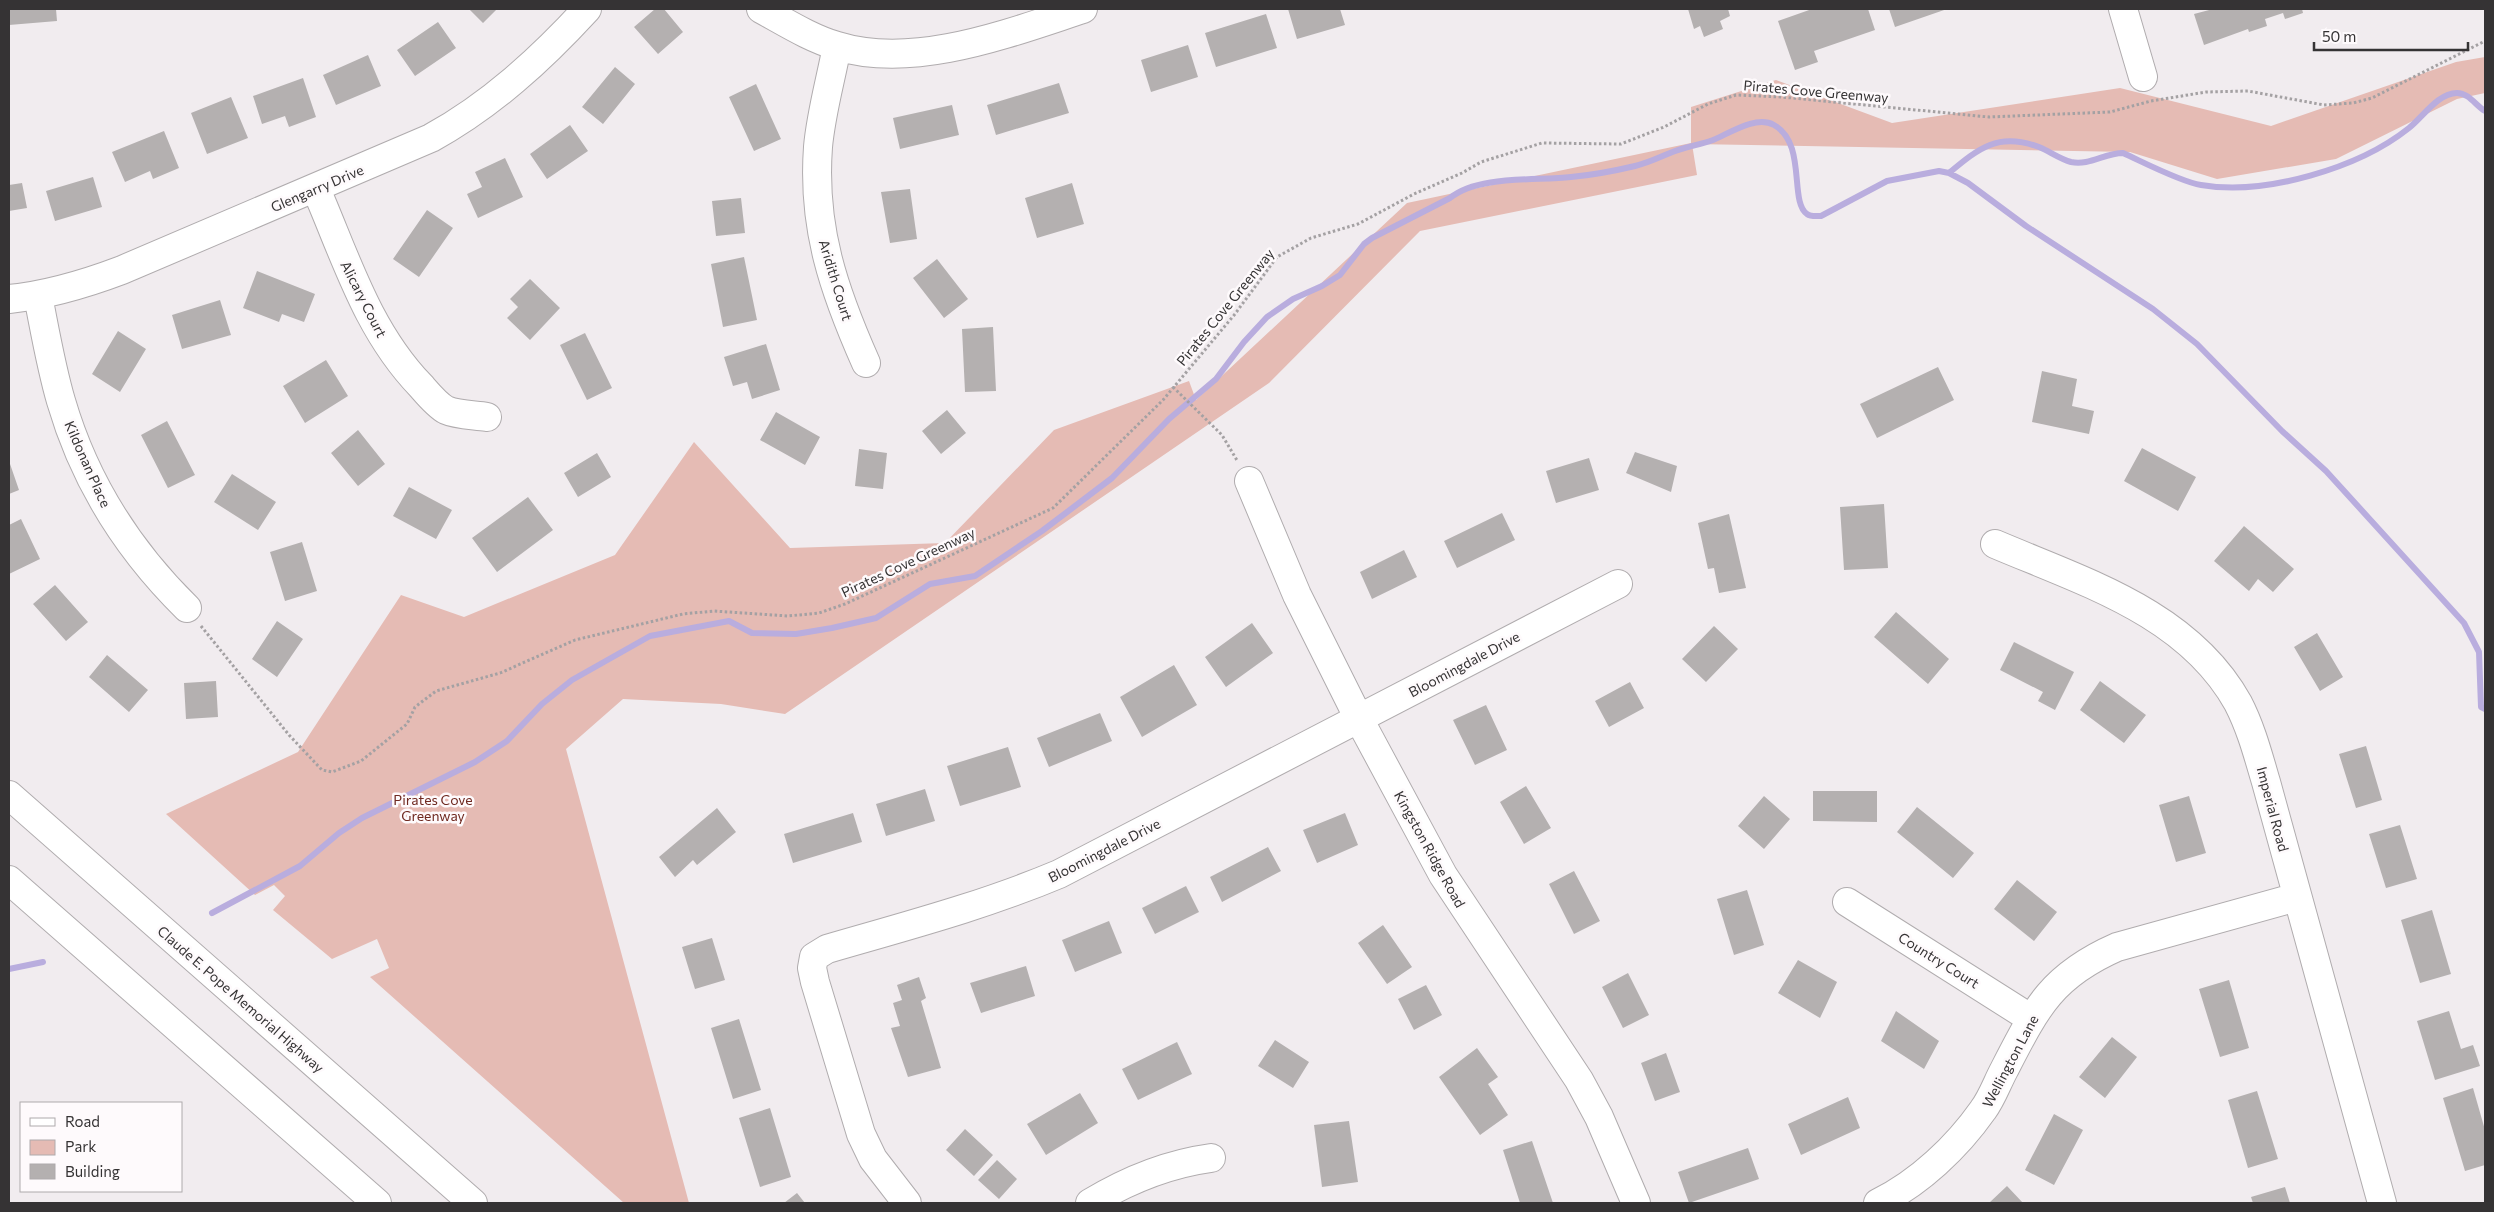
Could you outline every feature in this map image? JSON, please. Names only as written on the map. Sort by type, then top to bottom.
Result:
[{"type":"main road","name":"Glengarry Drive","points":[[9,298],[38,296],[84,284],[122,270],[316,189],[431,138],[476,112],[514,82],[587,9]]},
{"type":"main road","points":[[761,9],[790,25],[837,46],[880,52],[912,53],[952,48],[1083,9]]},
{"type":"main road","points":[[2123,9],[2143,77]]},
{"type":"main road","name":"Aridith Court","points":[[837,46],[818,145],[819,208],[829,269],[840,304],[866,364]]},
{"type":"main road","name":"Alicary Court","points":[[316,189],[361,300],[394,355],[411,376],[446,410],[487,417]]},
{"type":"main road","name":"Kildonan Place","points":[[38,296],[60,400],[79,453],[113,519],[160,582],[186,608]]},
{"type":"main road","name":"Kingston Ridge Road","points":[[1248,481],[1297,595],[1359,719],[1442,875],[1579,1080],[1606,1134],[1636,1203]]},
{"type":"main road","name":"Imperial Road","points":[[1995,544],[2125,599],[2147,612],[2177,633],[2217,672],[2238,703],[2252,734],[2382,1203]]},
{"type":"main road","name":"Bloomingdale Drive","points":[[907,1203],[877,1164],[861,1134],[815,982],[812,968],[814,957],[827,949],[948,916],[998,899],[1059,874],[1618,584]]},
{"type":"main road","name":"Claude E. Pope Memorial Highway","points":[[9,795],[473,1203]]},
{"type":"main road","points":[[9,880],[377,1203]]},
{"type":"main road","name":"Wellington Lane","points":[[1878,1203],[1928,1170],[1955,1145],[1984,1110],[2030,1018],[2053,989],[2089,960],[2117,947],[2297,897]]},
{"type":"main road","name":"Country Court","points":[[1847,902],[2030,1018]]},
{"type":"main road","points":[[1090,1203],[1147,1174],[1179,1162],[1211,1158]]},
{"type":"path","name":"Pirates Cove Greenway","points":[[186,608],[289,735],[322,770],[332,772],[361,760],[407,724],[415,707],[436,691],[500,673],[575,640],[683,614],[714,611],[788,616],[819,613],[845,604],[1053,508],[1174,387],[1235,314],[1277,257],[1311,238],[1358,224],[1414,194],[1462,173],[1481,162],[1542,143],[1621,144],[1664,127],[1708,104],[1736,95],[1989,117],[2110,112],[2151,101],[2206,92],[2248,91],[2324,105],[2353,103],[2372,98],[2485,40]]},
{"type":"path","points":[[1174,387],[1222,436],[1248,481]]},
{"type":"green space","name":"Pirates Cove Greenway","points":[[2485,57],[2485,93],[2457,99],[2336,159],[2217,179],[2130,152],[1692,144],[1697,175],[1420,231],[1269,383],[785,714],[721,704],[623,699],[566,749],[689,1203],[624,1203],[370,977],[389,968],[377,939],[332,959],[273,910],[285,896],[274,885],[255,895],[166,814],[298,752],[401,595],[464,617],[615,555],[694,442],[790,548],[945,543],[1054,430],[1189,381],[1196,400],[1407,203],[1691,143],[1691,107],[1776,80],[1892,123],[2120,88],[2271,126],[2456,62]]},
{"type":"building","points":[[9,9],[56,9],[57,21],[9,25]]},
{"type":"building","points":[[469,9],[497,9],[483,23]]},
{"type":"building","points":[[655,9],[664,9],[683,32],[658,54],[634,27]]},
{"type":"building","points":[[1288,9],[1340,9],[1345,25],[1297,39]]},
{"type":"building","points":[[1688,9],[1728,9],[1730,16],[1720,21],[1723,29],[1704,37],[1700,26],[1694,29]]},
{"type":"building","points":[[1812,9],[1868,9],[1875,30],[1814,51],[1818,62],[1795,70],[1778,21]]},
{"type":"building","points":[[1889,9],[1947,9],[1895,27]]},
{"type":"building","points":[[2213,9],[2302,9],[2303,13],[2285,19],[2283,13],[2265,19],[2267,26],[2249,32],[2248,29],[2204,45],[2194,14]]},
{"type":"building","points":[[1266,14],[1277,48],[1216,67],[1205,33]]},
{"type":"building","points":[[438,22],[456,48],[415,76],[397,50]]},
{"type":"building","points":[[1188,45],[1198,77],[1151,92],[1141,60]]},
{"type":"building","points":[[368,55],[381,86],[336,105],[323,75]]},
{"type":"building","points":[[615,67],[635,84],[603,124],[582,107]]},
{"type":"building","points":[[303,78],[316,117],[289,127],[285,116],[262,124],[253,96]]},
{"type":"building","points":[[1059,83],[1069,113],[996,135],[987,105]]},
{"type":"building","points":[[756,84],[781,139],[754,151],[729,97]]},
{"type":"building","points":[[231,97],[248,138],[207,154],[191,113]]},
{"type":"building","points":[[952,105],[959,135],[900,149],[893,118]]},
{"type":"building","points":[[570,125],[588,151],[547,179],[530,154]]},
{"type":"building","points":[[164,131],[179,168],[153,179],[150,171],[125,182],[112,152]]},
{"type":"building","points":[[505,158],[523,197],[478,218],[467,194],[482,187],[475,172]]},
{"type":"building","points":[[93,177],[102,207],[55,221],[46,191]]},
{"type":"building","points":[[22,183],[27,208],[9,211],[9,185]]},
{"type":"building","points":[[1072,183],[1084,224],[1037,238],[1025,198]]},
{"type":"building","points":[[910,189],[917,239],[890,243],[881,192]]},
{"type":"building","points":[[741,198],[745,233],[716,236],[712,201]]},
{"type":"building","points":[[427,210],[453,228],[419,277],[393,259]]},
{"type":"building","points":[[744,257],[757,320],[723,327],[711,264]]},
{"type":"building","points":[[937,259],[968,299],[944,318],[913,278]]},
{"type":"building","points":[[257,271],[315,294],[304,322],[282,314],[279,322],[243,308]]},
{"type":"building","points":[[530,279],[560,308],[530,340],[507,318],[518,307],[510,299]]},
{"type":"building","points":[[220,300],[231,335],[182,349],[172,315]]},
{"type":"building","points":[[993,327],[996,391],[965,392],[962,329]]},
{"type":"building","points":[[118,331],[146,349],[120,392],[92,374]]},
{"type":"building","points":[[585,333],[612,388],[587,400],[560,345]]},
{"type":"building","points":[[766,344],[780,390],[752,399],[747,382],[733,386],[724,357]]},
{"type":"building","points":[[326,360],[348,396],[305,423],[283,386]]},
{"type":"building","points":[[1938,367],[1954,400],[1877,438],[1860,404]]},
{"type":"building","points":[[2042,371],[2077,379],[2072,406],[2094,411],[2089,434],[2032,422]]},
{"type":"building","points":[[947,410],[966,433],[941,454],[922,431]]},
{"type":"building","points":[[776,412],[820,437],[805,465],[760,440]]},
{"type":"building","points":[[167,421],[195,475],[168,488],[141,435]]},
{"type":"building","points":[[358,430],[385,464],[358,486],[331,453]]},
{"type":"building","points":[[2142,448],[2196,477],[2178,511],[2124,481]]},
{"type":"building","points":[[859,449],[887,453],[883,489],[855,486]]},
{"type":"building","points":[[1635,452],[1677,466],[1671,492],[1626,473]]},
{"type":"building","points":[[597,453],[611,477],[578,497],[564,473]]},
{"type":"building","points":[[1589,458],[1599,490],[1556,503],[1546,471]]},
{"type":"building","points":[[9,461],[19,490],[9,494]]},
{"type":"building","points":[[232,474],[276,502],[258,530],[214,502]]},
{"type":"building","points":[[409,487],[452,510],[436,539],[393,516]]},
{"type":"building","points":[[528,497],[553,530],[497,572],[472,538]]},
{"type":"building","points":[[1884,504],[1888,568],[1844,570],[1840,507]]},
{"type":"building","points":[[1502,513],[1515,540],[1457,568],[1444,541]]},
{"type":"building","points":[[1729,514],[1746,588],[1719,593],[1714,568],[1708,569],[1698,523]]},
{"type":"building","points":[[21,519],[40,559],[9,574],[9,525]]},
{"type":"building","points":[[2244,526],[2294,569],[2273,592],[2258,579],[2249,591],[2214,561]]},
{"type":"building","points":[[302,542],[317,591],[285,601],[270,552]]},
{"type":"building","points":[[1404,550],[1417,577],[1372,599],[1360,572]]},
{"type":"building","points":[[55,585],[88,622],[66,641],[33,604]]},
{"type":"building","points":[[1896,612],[1949,659],[1928,684],[1874,637]]},
{"type":"building","points":[[277,621],[303,639],[277,677],[252,659]]},
{"type":"building","points":[[1252,623],[1273,653],[1226,687],[1205,657]]},
{"type":"building","points":[[1714,626],[1738,649],[1706,682],[1682,659]]},
{"type":"building","points":[[2317,633],[2343,677],[2320,691],[2294,647]]},
{"type":"building","points":[[2014,642],[2074,672],[2055,710],[2038,701],[2043,692],[2000,670]]},
{"type":"building","points":[[107,655],[148,690],[129,712],[89,677]]},
{"type":"building","points":[[1174,665],[1197,705],[1142,737],[1120,697]]},
{"type":"building","points":[[216,681],[218,717],[186,719],[184,683]]},
{"type":"building","points":[[2100,681],[2146,715],[2124,743],[2080,710]]},
{"type":"building","points":[[1630,682],[1644,708],[1609,727],[1595,701]]},
{"type":"building","points":[[1486,705],[1507,750],[1475,765],[1453,720]]},
{"type":"building","points":[[1100,713],[1112,741],[1049,767],[1037,738]]},
{"type":"building","points":[[2366,746],[2382,800],[2356,808],[2339,754]]},
{"type":"building","points":[[1008,747],[1021,787],[960,806],[947,766]]},
{"type":"building","points":[[1526,786],[1551,828],[1524,844],[1500,802]]},
{"type":"building","points":[[925,789],[935,821],[886,836],[876,804]]},
{"type":"building","points":[[1813,791],[1877,791],[1877,822],[1813,821]]},
{"type":"building","points":[[1764,796],[1790,819],[1764,849],[1738,826]]},
{"type":"building","points":[[2189,796],[2206,853],[2176,862],[2159,805]]},
{"type":"building","points":[[1917,807],[1974,853],[1953,878],[1897,832]]},
{"type":"building","points":[[717,808],[736,832],[697,865],[693,860],[675,877],[659,857]]},
{"type":"building","points":[[853,813],[862,842],[793,863],[784,834]]},
{"type":"building","points":[[1345,813],[1358,845],[1317,863],[1303,830]]},
{"type":"building","points":[[2400,825],[2417,879],[2386,888],[2369,834]]},
{"type":"building","points":[[1268,847],[1281,871],[1222,902],[1210,877]]},
{"type":"building","points":[[1574,871],[1600,921],[1574,934],[1549,884]]},
{"type":"building","points":[[2017,880],[2057,912],[2034,941],[1994,909]]},
{"type":"building","points":[[1186,886],[1199,912],[1155,934],[1142,908]]},
{"type":"building","points":[[1747,890],[1764,945],[1734,955],[1717,899]]},
{"type":"building","points":[[2432,910],[2451,974],[2420,983],[2401,920]]},
{"type":"building","points":[[1109,921],[1122,953],[1075,972],[1062,940]]},
{"type":"building","points":[[1383,925],[1412,967],[1387,984],[1358,943]]},
{"type":"building","points":[[712,938],[725,980],[695,989],[682,947]]},
{"type":"building","points":[[1798,960],[1837,982],[1820,1018],[1778,993]]},
{"type":"building","points":[[1026,966],[1035,996],[981,1013],[970,983]]},
{"type":"building","points":[[1628,973],[1649,1015],[1623,1028],[1602,987]]},
{"type":"building","points":[[919,977],[926,998],[921,1001],[941,1068],[908,1077],[891,1028],[900,1026],[893,1003],[902,1000],[897,985]]},
{"type":"building","points":[[2229,980],[2249,1048],[2220,1057],[2199,989]]},
{"type":"building","points":[[1426,985],[1442,1015],[1414,1030],[1398,999]]},
{"type":"building","points":[[1896,1011],[1939,1041],[1924,1069],[1881,1041]]},
{"type":"building","points":[[2449,1011],[2461,1049],[2473,1045],[2480,1066],[2435,1080],[2417,1021]]},
{"type":"building","points":[[739,1019],[761,1090],[733,1099],[711,1028]]},
{"type":"building","points":[[2112,1037],[2137,1057],[2105,1098],[2079,1077]]},
{"type":"building","points":[[1275,1040],[1309,1062],[1293,1088],[1258,1066]]},
{"type":"building","points":[[1177,1042],[1192,1074],[1138,1100],[1122,1069]]},
{"type":"building","points":[[1477,1048],[1498,1077],[1488,1084],[1508,1115],[1480,1135],[1439,1077]]},
{"type":"building","points":[[1666,1053],[1680,1092],[1655,1101],[1641,1063]]},
{"type":"building","points":[[2473,1088],[2485,1130],[2485,1165],[2465,1171],[2443,1098]]},
{"type":"building","points":[[2257,1091],[2278,1159],[2248,1168],[2228,1100]]},
{"type":"building","points":[[1080,1093],[1098,1123],[1046,1155],[1027,1124]]},
{"type":"building","points":[[1848,1097],[1860,1128],[1801,1155],[1788,1124]]},
{"type":"building","points":[[770,1108],[791,1177],[760,1187],[739,1118]]},
{"type":"building","points":[[2054,1114],[2083,1130],[2054,1185],[2025,1170]]},
{"type":"building","points":[[1349,1121],[1358,1182],[1322,1187],[1314,1125]]},
{"type":"building","points":[[965,1129],[993,1155],[974,1176],[946,1150]]},
{"type":"building","points":[[1532,1141],[1553,1203],[1520,1203],[1503,1150]]},
{"type":"building","points":[[1748,1148],[1759,1179],[1689,1203],[1678,1172]]},
{"type":"building","points":[[997,1160],[1017,1179],[999,1199],[978,1180]]},
{"type":"building","points":[[2007,1186],[2023,1203],[1989,1203]]},
{"type":"building","points":[[2285,1187],[2290,1203],[2253,1203],[2251,1197]]},
{"type":"building","points":[[797,1193],[805,1203],[784,1203]]},
{"type":"waterway","points":[[1949,173],[1980,150],[2000,142],[2012,141],[2039,147],[2071,162],[2091,161],[2123,153],[2193,183],[2226,187],[2253,186],[2310,176],[2338,167],[2364,155],[2409,128],[2437,101],[2450,94],[2465,95],[2485,111]]},
{"type":"waterway","points":[[212,913],[300,866],[339,833],[362,818],[475,762],[507,741],[542,704],[572,680],[650,636],[729,621],[752,633],[796,634],[832,628],[876,618],[930,584],[975,576],[1042,531],[1112,478],[1169,419],[1216,379],[1244,342],[1267,317],[1293,299],[1322,286],[1340,275],[1364,244],[1372,238],[1462,191],[1491,182],[1579,176],[1640,165],[1681,149],[1713,140],[1743,126],[1759,122],[1767,122],[1774,125],[1784,134],[1791,145],[1799,198],[1807,214],[1821,216],[1887,181],[1939,171],[1949,173],[1968,183],[2026,226],[2153,309],[2197,344],[2282,431],[2326,471],[2464,623],[2479,652],[2481,707],[2485,709]]},
{"type":"waterway","points":[[9,969],[43,962]]}]
